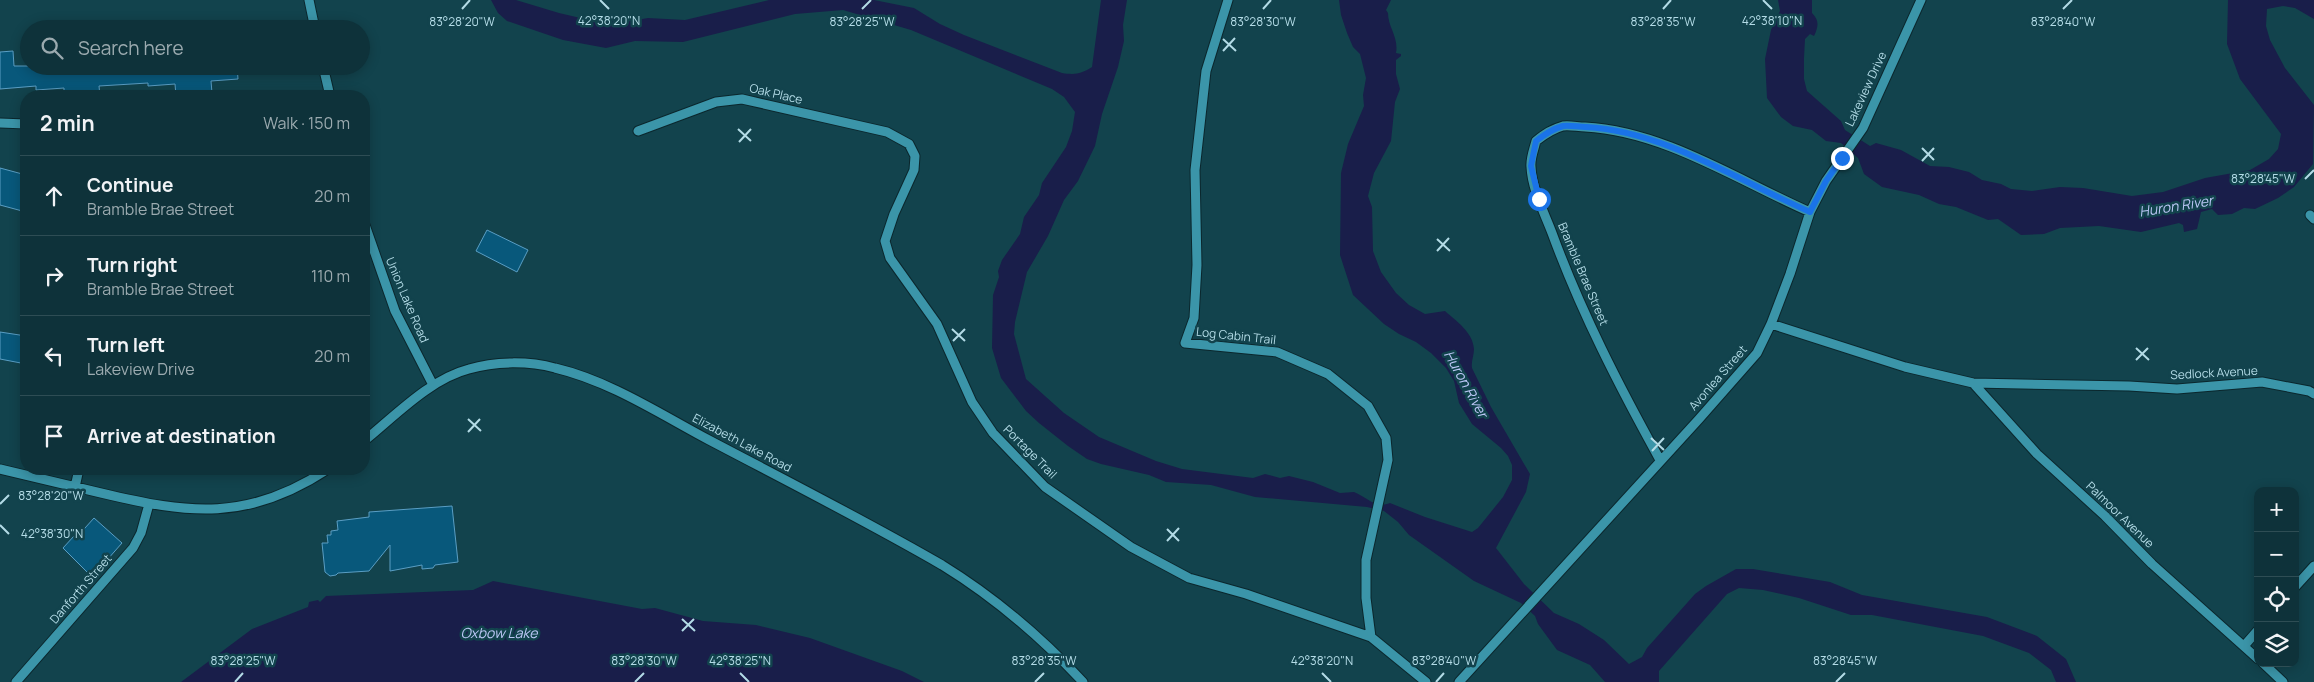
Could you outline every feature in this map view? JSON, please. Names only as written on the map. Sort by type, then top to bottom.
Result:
[{"type":"street","points":[[309,0],[313,20]]},
{"type":"street","name":"Log Cabin Trail","points":[[1228,0],[1206,71],[1195,170],[1198,265],[1194,318],[1185,343],[1277,352],[1328,374],[1368,406],[1386,438],[1388,460],[1366,560],[1366,598],[1371,637]]},
{"type":"street","name":"Lakeview Drive","points":[[1771,324],[1810,212],[1826,181],[1863,128],[1921,0]]},
{"type":"street","points":[[326,75],[329,90]]},
{"type":"street","name":"Oak Place","points":[[638,131],[716,102],[742,99],[887,132],[909,144]]},
{"type":"street","points":[[0,123],[20,124]]},
{"type":"street","name":"Bramble Brae Street","points":[[1660,460],[1624,395],[1585,316],[1558,248],[1539,199],[1531,166],[1536,141],[1550,130],[1564,126],[1602,128],[1641,136],[1733,174],[1772,195],[1810,212]]},
{"type":"street","name":"Portage Trail","points":[[909,144],[915,156],[914,170],[894,214],[885,242],[890,258],[900,274],[923,302],[937,324],[972,402],[993,433],[1045,486],[1131,547],[1189,578],[1246,594],[1371,637]]},
{"type":"street","name":"Union Lake Road","points":[[370,239],[396,311],[433,386]]},
{"type":"street","points":[[1771,324],[1905,367],[1973,383]]},
{"type":"street","name":"Avonlea Street","points":[[1460,682],[1520,613],[1699,420],[1757,353],[1771,324]]},
{"type":"street","name":"Elizabeth Lake Road","points":[[370,436],[433,386],[456,373],[470,368],[518,364],[556,368],[612,388],[942,564],[1009,612],[1083,682]]},
{"type":"street","name":"Sedlock Avenue","points":[[1973,383],[2177,389],[2262,382],[2309,391],[2314,394]]},
{"type":"street","name":"Palmoor Avenue","points":[[1973,383],[2037,454],[2105,516],[2152,564],[2254,655]]},
{"type":"street","points":[[0,469],[20,474]]},
{"type":"street","points":[[25,475],[149,504],[198,510],[236,507],[278,496],[317,475]]},
{"type":"street","points":[[75,487],[78,475]]},
{"type":"street","name":"Danforth Street","points":[[16,682],[133,548],[141,533],[149,504]]},
{"type":"street","points":[[2299,583],[2314,566]]},
{"type":"street","points":[[2244,646],[2254,635]]},
{"type":"street","points":[[1371,637],[1426,682]]},
{"type":"street","points":[[2267,667],[2283,682]]},
{"type":"water","name":"Huron River","points":[[491,0],[516,0],[589,20],[625,22],[648,18],[685,20],[769,0],[874,0],[914,8],[940,24],[964,35],[1062,73],[1071,74],[1081,73],[1092,67],[1101,0],[1127,0],[1123,25],[1124,41],[1118,67],[1102,114],[1095,146],[1078,181],[1064,200],[1048,236],[1027,272],[1014,334],[1026,379],[1064,413],[1099,437],[1156,461],[1182,469],[1253,478],[1265,474],[1280,478],[1289,476],[1313,482],[1340,493],[1354,492],[1380,505],[1390,503],[1425,517],[1472,532],[1478,528],[1503,497],[1512,480],[1512,465],[1508,456],[1472,424],[1459,403],[1454,381],[1446,368],[1431,353],[1416,342],[1384,324],[1353,295],[1340,255],[1341,173],[1348,144],[1364,106],[1363,95],[1366,78],[1360,54],[1353,47],[1347,33],[1341,15],[1339,0],[1391,0],[1386,10],[1396,42],[1396,53],[1401,54],[1396,60],[1396,74],[1400,89],[1395,102],[1391,141],[1374,173],[1368,196],[1372,207],[1373,251],[1381,272],[1396,293],[1409,305],[1425,314],[1445,311],[1471,337],[1474,349],[1472,368],[1491,407],[1530,474],[1526,492],[1496,548],[1524,584],[1554,613],[1579,624],[1604,640],[1629,664],[1642,657],[1647,648],[1695,594],[1736,569],[1753,569],[1830,582],[1862,595],[1987,617],[2037,636],[2066,659],[2076,682],[2056,682],[2051,670],[2029,653],[1983,636],[1872,615],[1851,615],[1799,598],[1763,590],[1739,588],[1727,594],[1659,671],[1659,682],[1605,682],[1590,665],[1557,650],[1538,624],[1535,616],[1521,603],[1474,581],[1409,535],[1398,522],[1384,511],[1367,507],[1255,497],[1211,485],[1166,482],[1149,475],[1101,464],[1087,459],[1068,446],[1026,411],[1001,378],[992,348],[993,295],[1002,260],[1020,234],[1024,217],[1039,195],[1042,183],[1066,147],[1072,131],[1075,112],[1064,97],[1052,89],[911,30],[843,10],[795,14],[683,42],[635,41],[606,48],[563,40],[507,21],[498,13]]},
{"type":"water","name":"Huron River","points":[[1778,0],[1812,0],[1812,13],[1818,24],[1814,36],[1810,34],[1805,39],[1804,79],[1807,91],[1841,121],[1845,130],[1870,146],[1876,143],[1901,150],[1930,166],[1949,167],[1969,172],[1982,180],[2001,184],[2011,189],[2032,191],[2060,187],[2083,188],[2132,196],[2163,192],[2205,178],[2250,170],[2269,159],[2278,149],[2281,134],[2240,79],[2227,44],[2228,0],[2314,0],[2314,19],[2295,8],[2283,6],[2267,9],[2266,26],[2270,40],[2285,68],[2314,105],[2313,164],[2294,187],[2278,198],[2255,209],[2244,208],[2232,214],[2218,215],[2212,209],[2201,212],[2197,229],[2184,232],[2183,225],[2179,223],[2141,232],[2099,226],[2060,228],[2044,234],[2021,235],[1998,219],[1988,220],[1956,207],[1939,204],[1919,195],[1882,187],[1864,174],[1858,158],[1841,143],[1826,141],[1812,130],[1793,126],[1781,117],[1767,98],[1765,59],[1771,30],[1780,11]]},
{"type":"water","name":"Oxbow Lake","points":[[493,581],[642,609],[655,608],[703,621],[756,625],[810,638],[902,671],[924,682],[181,682],[252,629],[308,607],[309,602],[318,600],[320,602],[326,596],[473,590]]},
{"type":"building","points":[[13,51],[14,66],[20,66],[20,75],[238,75],[238,79],[211,81],[212,90],[176,90],[175,84],[148,86],[148,83],[99,86],[99,90],[64,90],[64,88],[36,90],[36,86],[0,89],[0,52]]},
{"type":"building","points":[[0,168],[20,173],[20,210],[0,205]]},
{"type":"building","points":[[487,230],[528,250],[517,272],[476,251]]},
{"type":"building","points":[[0,332],[20,335],[20,363],[0,359]]},
{"type":"building","points":[[452,506],[458,562],[435,565],[433,568],[422,569],[422,565],[390,571],[390,545],[369,571],[338,573],[330,576],[325,572],[322,543],[328,543],[327,535],[331,535],[331,531],[338,530],[337,521],[369,517],[369,512]]},
{"type":"building","points":[[94,518],[122,543],[92,577],[63,548],[74,536],[76,538]]},
{"type":"route","points":[[1539,199],[1531,166],[1536,141],[1550,130],[1564,126],[1602,128],[1641,136],[1733,174],[1772,195],[1810,212],[1826,181],[1842,158]]}]
